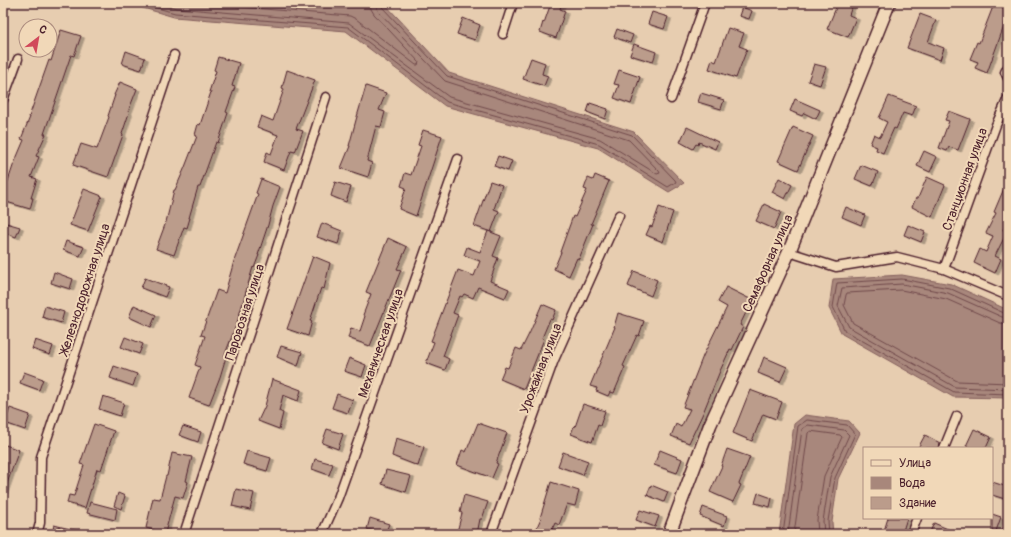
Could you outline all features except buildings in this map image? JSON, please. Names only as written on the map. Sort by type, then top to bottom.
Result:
[{"type":"street","points":[[503,34],[513,3]]},
{"type":"street","points":[[671,99],[705,3]]},
{"type":"street","name":"Семафорная улица","points":[[669,534],[710,425],[789,252],[889,3]]},
{"type":"street","name":"Железнодорожная улица","points":[[37,534],[40,523],[42,457],[174,56]]},
{"type":"street","points":[[3,100],[18,58]]},
{"type":"street","points":[[1008,66],[1005,72],[1008,78]]},
{"type":"street","name":"Паровозная улица","points":[[184,534],[326,97]]},
{"type":"street","name":"Станционная улица","points":[[944,269],[996,125],[1008,98]]},
{"type":"street","name":"Механическая улица","points":[[322,534],[338,498],[458,159]]},
{"type":"street","name":"Урожайная улица","points":[[491,534],[554,360],[619,215]]},
{"type":"street","points":[[789,252],[836,267],[897,257],[944,269],[1008,296]]},
{"type":"street","points":[[944,447],[957,416]]},
{"type":"street","points":[[911,534],[917,519]]},
{"type":"water","points":[[126,3],[384,3],[449,73],[634,132],[684,183],[669,192],[598,148],[445,106],[346,31],[174,17]]},
{"type":"water","points":[[902,275],[951,284],[1008,310],[1008,398],[953,397],[842,334],[829,308],[833,279]]},
{"type":"water","points":[[805,415],[849,421],[860,433],[838,479],[832,522],[833,534],[779,534],[794,424]]}]
